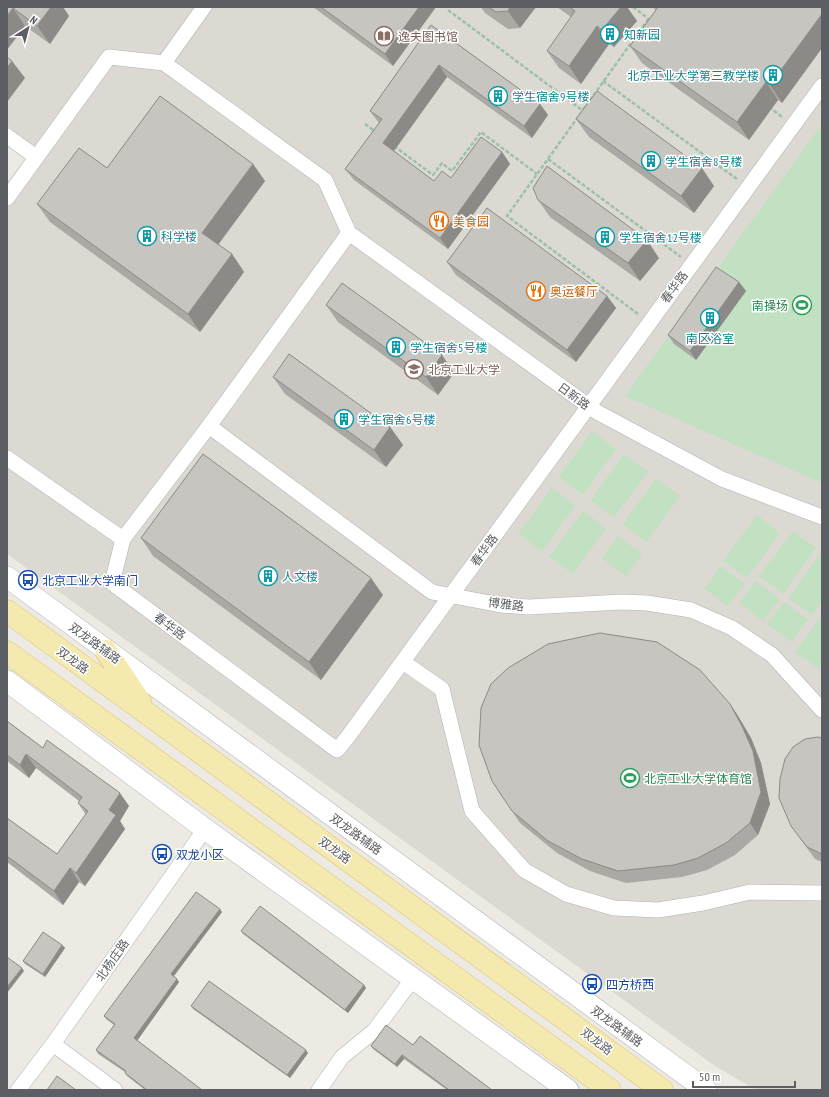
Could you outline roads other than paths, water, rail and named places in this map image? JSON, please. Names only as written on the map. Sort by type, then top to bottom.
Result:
[{"type":"main road","name":"双龙路辅路","points":[[7,577],[706,1090]]},
{"type":"main road","name":"双龙路","points":[[7,611],[555,1010],[662,1090]]},
{"type":"main road","points":[[106,650],[148,715]]},
{"type":"main road","points":[[7,652],[538,1036],[610,1090]]},
{"type":"main road","points":[[7,681],[205,829],[412,980],[568,1090]]},
{"type":"street","points":[[164,63],[204,7]]},
{"type":"street","points":[[7,198],[108,57],[164,63],[325,180],[349,233],[124,540],[7,458]]},
{"type":"street","name":"春华路","points":[[124,540],[112,583],[337,750],[403,662],[691,264],[822,86]]},
{"type":"street","points":[[7,136],[36,157]]},
{"type":"street","name":"日新路","points":[[349,233],[597,412],[722,479],[822,517]]},
{"type":"street","name":"博雅路","points":[[209,426],[432,592],[452,594],[501,605],[528,607],[621,602],[647,603],[691,610],[732,628],[772,655],[822,710]]},
{"type":"street","points":[[403,662],[442,689],[472,811],[524,870],[566,894],[614,908],[658,910],[703,903],[750,892],[822,893]]},
{"type":"street","name":"北杨庄路","points":[[18,1090],[53,1044],[205,829]]},
{"type":"street","points":[[319,1090],[342,1057],[374,1031],[412,980]]},
{"type":"street","points":[[53,1044],[114,1090]]},
{"type":"place","name":"知新园","points":[[610,34]]},
{"type":"place","name":"逸夫图书馆","points":[[384,36]]},
{"type":"place","name":"北京工业大学第三教学楼","points":[[773,75]]},
{"type":"place","name":"学生宿舍9号楼","points":[[498,96]]},
{"type":"place","name":"学生宿舍8号楼","points":[[651,161]]},
{"type":"place","name":"美食园","points":[[439,221]]},
{"type":"place","name":"科学楼","points":[[147,236]]},
{"type":"place","name":"学生宿舍12号楼","points":[[605,237]]},
{"type":"place","name":"奥运餐厅","points":[[536,291]]},
{"type":"place","name":"南操场","points":[[802,305]]},
{"type":"place","name":"南区浴室","points":[[710,318]]},
{"type":"place","name":"学生宿舍5号楼","points":[[396,347]]},
{"type":"place","name":"北京工业大学","points":[[414,369]]},
{"type":"place","name":"学生宿舍6号楼","points":[[344,419]]},
{"type":"place","name":"人文楼","points":[[268,576]]},
{"type":"place","name":"北京工业大学南门","points":[[28,580]]},
{"type":"place","name":"北京工业大学体育馆","points":[[630,778]]},
{"type":"place","name":"双龙小区","points":[[162,854]]},
{"type":"place","name":"四方桥西","points":[[592,984]]}]
